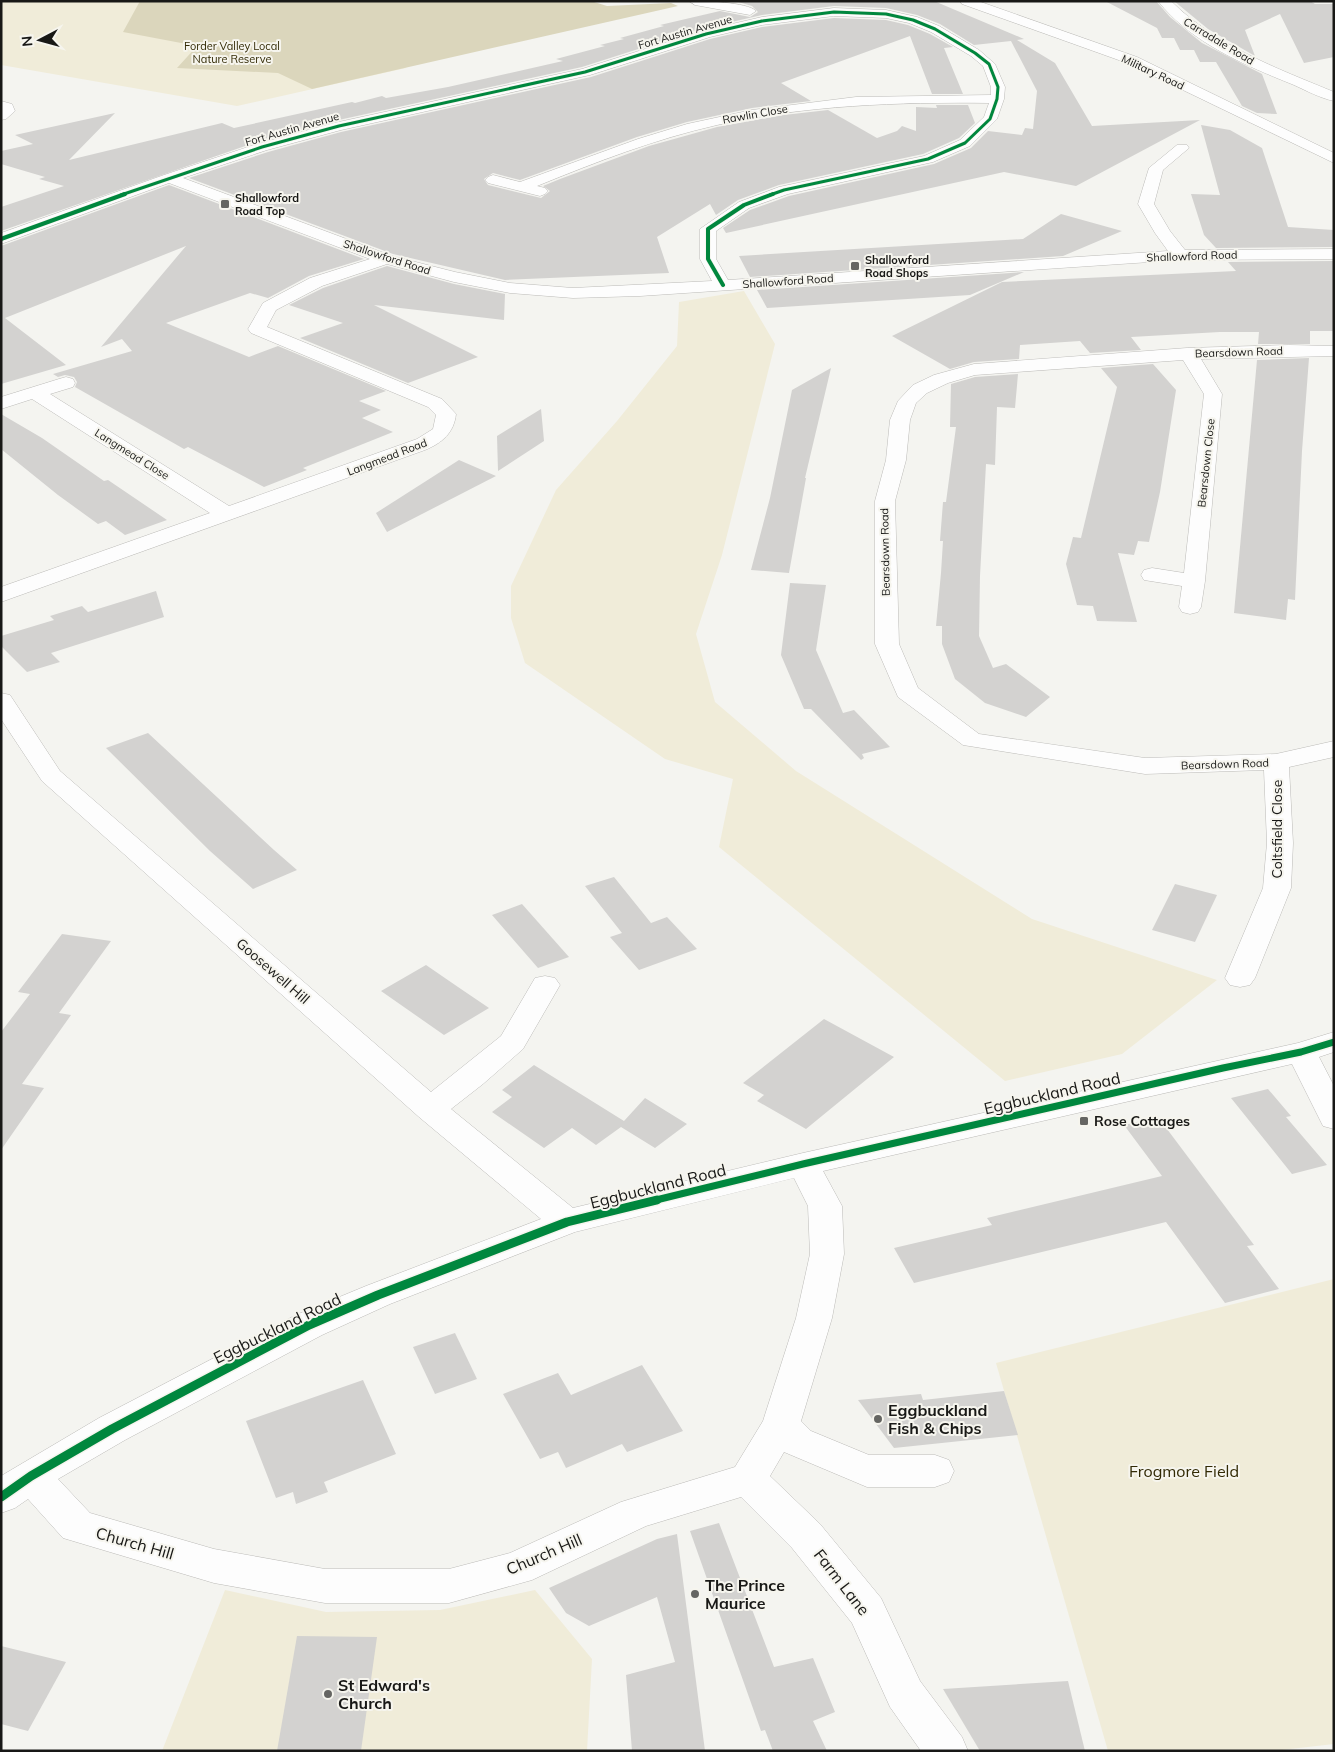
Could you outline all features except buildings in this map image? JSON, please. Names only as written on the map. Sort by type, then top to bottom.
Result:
[{"type":"street","points":[[695,1],[750,12],[764,2]]},
{"type":"street","name":"Military Road","points":[[966,1],[1132,60],[1334,159]]},
{"type":"street","name":"Carradale Road","points":[[1164,1],[1187,23],[1246,59],[1334,97]]},
{"type":"street","points":[[750,12],[751,17],[762,22]]},
{"type":"street","name":"Fort Austin Avenue","points":[[1,239],[262,147],[339,126],[585,72],[706,34],[796,16],[860,12],[886,14],[913,20],[935,29],[975,53],[989,64],[998,87],[997,99]]},
{"type":"street","name":"Rawlin Close","points":[[523,186],[595,158],[680,130],[769,111],[818,104],[892,99],[997,99]]},
{"type":"street","points":[[723,285],[711,269],[706,253],[708,229],[721,218],[744,205],[784,190],[928,159],[947,151],[965,143],[990,119],[997,99]]},
{"type":"street","points":[[1,105],[6,107],[8,111],[1,116]]},
{"type":"street","points":[[1180,255],[1163,233],[1146,204],[1156,168],[1182,148]]},
{"type":"street","name":"Shallowford Road","points":[[170,178],[386,259],[454,277],[519,289],[573,292],[640,291],[1180,255],[1334,254]]},
{"type":"street","points":[[493,180],[541,191]]},
{"type":"street","name":"Langmead Road","points":[[1,594],[424,444],[442,432],[446,423],[446,414],[435,403],[257,329],[269,306],[316,282],[386,259]]},
{"type":"street","name":"Bearsdown Road","points":[[1334,351],[1282,350],[1187,353],[974,370],[941,379],[920,389],[907,401],[900,420],[896,460],[885,501],[887,644],[907,692],[972,740],[1145,766],[1276,762],[1334,750]]},
{"type":"street","name":"Bearsdown Close","points":[[1187,353],[1197,365],[1213,394],[1190,608]]},
{"type":"street","points":[[1,403],[66,383]]},
{"type":"street","name":"Langmead Close","points":[[35,393],[228,515]]},
{"type":"street","points":[[1152,575],[1194,581]]},
{"type":"street","name":"Goosewell Hill","points":[[1,700],[51,776],[430,1109],[567,1222]]},
{"type":"street","name":"Coltsfield Close","points":[[1240,978],[1277,888],[1280,843],[1276,762]]},
{"type":"street","points":[[430,1109],[472,1077],[512,1042],[545,985]]},
{"type":"street","name":"Eggbuckland Road","points":[[16,1487],[120,1424],[308,1325],[378,1295],[567,1222],[803,1164],[1223,1068],[1301,1052],[1334,1042]]},
{"type":"street","points":[[1301,1052],[1334,1118]]},
{"type":"street","points":[[748,1479],[781,1425],[814,1318],[827,1254],[824,1206],[803,1164]]},
{"type":"street","points":[[781,1425],[798,1442],[868,1471],[935,1471]]},
{"type":"street","name":"Church Hill","points":[[16,1487],[77,1526],[214,1566],[325,1586],[449,1586],[518,1568],[635,1513],[748,1479]]},
{"type":"street","name":"Farm Lane","points":[[748,1479],[806,1536],[867,1611],[905,1694],[947,1751]]},
{"type":"green space","name":"Forder Valley Local Nature Reserve","points":[[1,1],[440,1],[406,68],[237,106],[1,65]]},
{"type":"green space","points":[[140,1],[591,1],[607,6],[671,3],[678,6],[312,89],[278,73],[177,68],[197,46],[123,32]]},
{"type":"green space","points":[[744,291],[775,344],[722,555],[696,634],[715,702],[796,771],[1032,919],[1217,980],[1122,1054],[1005,1081],[719,847],[733,779],[665,759],[525,663],[511,618],[511,586],[556,490],[617,421],[677,346],[679,302]]},
{"type":"green space","name":"Frogmore Field","points":[[1334,1279],[1334,1744],[1273,1751],[1108,1751],[996,1363]]},
{"type":"green space","points":[[225,1590],[326,1612],[440,1610],[535,1590],[592,1659],[587,1751],[162,1751]]},
{"type":"cycle path","points":[[1,239],[169,178],[262,147],[339,126],[585,72],[706,34],[762,21],[834,12],[886,14],[913,20],[935,29],[975,53],[989,64],[998,87],[997,99],[990,119],[965,143],[928,159],[784,190],[744,205],[708,229],[708,259],[723,285]]},
{"type":"cycle path","points":[[1,1497],[31,1476],[112,1429],[309,1325],[378,1295],[567,1222],[803,1164],[1223,1068],[1301,1052],[1334,1042]]},
{"type":"place","name":"Shallowford Road Top","points":[[225,204]]},
{"type":"place","name":"Shallowford Road Shops","points":[[855,266]]},
{"type":"place","name":"Rose Cottages","points":[[1084,1121]]},
{"type":"place","name":"Eggbuckland Fish & Chips","points":[[878,1419]]},
{"type":"place","name":"The Prince Maurice","points":[[695,1594]]},
{"type":"place","name":"St Edward's Church","points":[[328,1694]]}]
